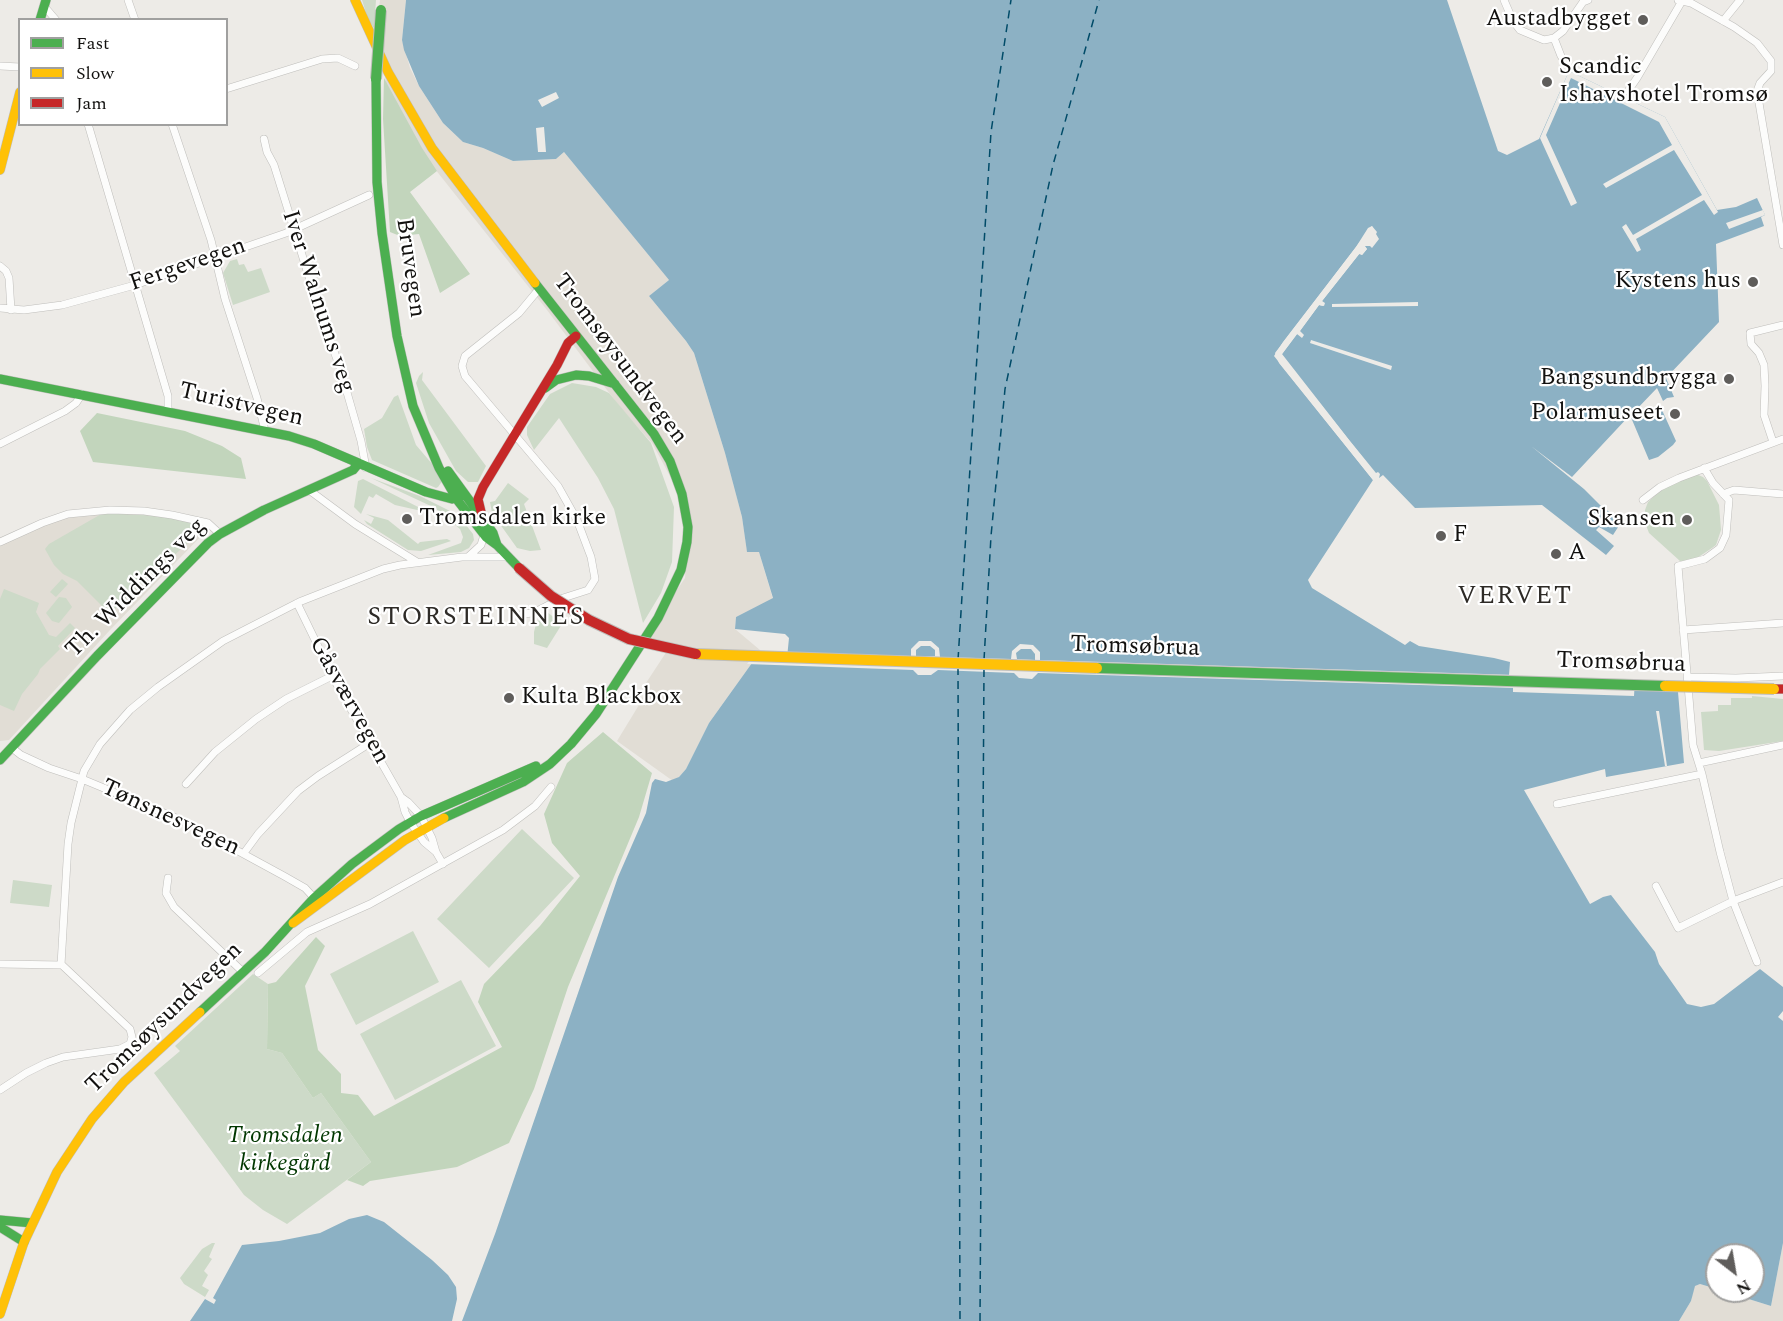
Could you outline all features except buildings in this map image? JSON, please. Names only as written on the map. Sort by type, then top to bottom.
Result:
[{"type":"main road","name":"Tromsøysundvegen","points":[[318,901],[422,830],[512,788],[541,770],[571,744],[596,714],[630,665],[671,594],[686,551],[688,527],[686,509],[676,475],[654,434],[539,289],[453,177],[419,128],[374,45],[355,0]]},
{"type":"main road","points":[[41,18],[45,3]]},
{"type":"main road","name":"Bruvegen","points":[[381,5],[376,79],[377,183],[389,286],[408,390],[439,468],[484,535],[519,568]]},
{"type":"main road","points":[[0,170],[18,100]]},
{"type":"main road","points":[[483,520],[478,499],[483,487],[568,343],[576,336]]},
{"type":"main road","points":[[537,395],[550,384],[568,375],[589,376],[615,384]]},
{"type":"main road","name":"Turistvegen","points":[[0,379],[265,431],[314,444],[426,492],[447,499],[460,497]]},
{"type":"main road","name":"Th. Widdings veg","points":[[5,753],[196,554],[220,534],[273,505],[362,466]]},
{"type":"main road","name":"Bruvegen","points":[[460,497],[483,520],[496,539],[497,545]]},
{"type":"main road","name":"Tromsøbrua","points":[[519,568],[551,596],[589,621],[629,639],[691,654],[1778,689]]},
{"type":"main road","name":"Tromsøysundvegen","points":[[0,1314],[24,1242],[66,1157],[104,1104],[142,1063],[318,901],[352,864],[421,816],[556,757]]},
{"type":"main road","points":[[0,1220],[32,1223]]},
{"type":"main road","points":[[0,1227],[24,1242]]},
{"type":"street","points":[[128,0],[134,18]]},
{"type":"street","points":[[1504,0],[1512,19],[1520,30],[1540,40],[1554,38],[1563,31],[1583,2],[1588,0]]},
{"type":"street","points":[[1723,21],[1740,0]]},
{"type":"street","points":[[1628,91],[1680,1],[1691,3],[1757,43],[1769,57],[1772,66],[1771,71],[1758,87],[1758,98],[1783,245]]},
{"type":"street","points":[[45,3],[55,18]]},
{"type":"street","points":[[1554,38],[1561,56]]},
{"type":"street","points":[[228,88],[322,59],[338,58],[355,66]]},
{"type":"street","points":[[0,66],[18,67]]},
{"type":"street","points":[[89,126],[168,396],[168,411]]},
{"type":"street","points":[[173,126],[215,257],[225,299],[257,398],[265,431]]},
{"type":"street","name":"Iver Walnums veg","points":[[264,139],[340,368],[361,441],[362,466]]},
{"type":"street","name":"Fergevegen","points":[[0,308],[11,310],[74,303],[135,285],[294,230],[369,195]]},
{"type":"street","points":[[0,266],[9,278],[11,310]]},
{"type":"street","points":[[523,614],[533,613],[560,599],[585,593],[592,586],[595,576],[584,536],[562,492],[465,376],[462,364],[465,356],[519,313],[539,289]]},
{"type":"street","points":[[1773,442],[1764,415],[1764,365],[1760,353],[1751,344],[1750,333],[1783,325]]},
{"type":"street","points":[[0,444],[65,411],[76,403],[82,394]]},
{"type":"street","points":[[1644,500],[1660,487],[1783,439]]},
{"type":"street","points":[[1704,468],[1713,483],[1729,500],[1726,535],[1720,548],[1705,559],[1678,566],[1693,743],[1700,763],[1733,901],[1757,962]]},
{"type":"street","points":[[309,490],[355,524],[417,562]]},
{"type":"street","points":[[1723,494],[1734,490],[1783,494]]},
{"type":"street","points":[[0,542],[68,514],[110,510],[172,515],[208,523],[220,534]]},
{"type":"street","points":[[468,556],[481,546],[484,535]]},
{"type":"street","points":[[61,965],[68,844],[82,779],[88,762],[100,744],[124,716],[142,700],[223,641],[297,603],[383,569],[468,556],[507,557]]},
{"type":"street","name":"Gåsværvegen","points":[[297,603],[332,676],[401,797],[405,813],[410,822],[422,830]]},
{"type":"street","points":[[1683,630],[1783,623]]},
{"type":"street","points":[[186,784],[215,752],[256,719],[286,699],[332,676]]},
{"type":"street","points":[[1689,677],[1783,676]]},
{"type":"street","points":[[244,854],[258,834],[289,799],[318,776],[370,743]]},
{"type":"street","points":[[1700,763],[1783,745]]},
{"type":"street","name":"Tønsnesvegen","points":[[5,753],[21,755],[176,818],[305,888],[318,901]]},
{"type":"street","points":[[1557,804],[1702,774]]},
{"type":"street","points":[[258,973],[307,932],[370,904],[513,824],[535,806],[551,787]]},
{"type":"street","name":"Gåsværvegen","points":[[401,797],[421,816],[422,830]]},
{"type":"street","points":[[422,830],[430,849],[436,852]]},
{"type":"street","points":[[422,830],[434,840],[436,852],[443,864]]},
{"type":"street","points":[[168,878],[166,893],[174,907],[243,972]]},
{"type":"street","points":[[1656,886],[1678,928],[1733,901],[1783,882]]},
{"type":"street","points":[[0,964],[61,965],[130,1029],[132,1035],[130,1043],[125,1048],[54,1060],[26,1073],[0,1090]]},
{"type":"shaded area","points":[[380,0],[406,0],[402,40],[410,68],[443,123],[463,142],[513,161],[556,159],[564,152],[669,280],[649,296],[694,353],[725,453],[742,517],[747,551],[759,552],[773,599],[736,617],[735,629],[760,650],[709,723],[686,769],[673,781],[617,741],[642,700],[646,683],[669,648],[642,642],[685,578],[689,511],[652,443],[622,410],[547,310],[427,159],[386,85],[378,14]]},
{"type":"shaded area","points":[[147,511],[209,528],[110,630],[9,740],[0,741],[0,542],[62,516]]},
{"type":"shaded area","points":[[1783,1243],[1783,1321],[1679,1321],[1691,1301],[1694,1286],[1700,1284],[1705,1285],[1705,1303],[1761,1303],[1771,1306]]},
{"type":"green space","points":[[362,0],[376,0],[374,28],[368,19]]},
{"type":"green space","points":[[384,78],[437,171],[410,192],[470,274],[440,293],[419,234],[400,236],[390,232],[383,119]]},
{"type":"green space","points":[[237,259],[239,265],[244,264],[248,272],[261,268],[270,292],[233,305],[223,273],[230,261]]},
{"type":"green space","points":[[423,372],[422,380],[486,466],[478,482],[468,482],[456,471],[429,423],[416,383]]},
{"type":"green space","points":[[572,383],[596,387],[609,393],[651,443],[674,507],[672,562],[661,593],[643,623],[614,509],[598,478],[559,418],[534,450],[527,435],[527,427],[550,394]]},
{"type":"green space","points":[[398,395],[416,445],[443,480],[436,488],[372,460],[364,429],[382,418],[394,397]]},
{"type":"green space","points":[[97,413],[185,431],[222,446],[241,458],[246,479],[93,462],[80,431]]},
{"type":"green space","points":[[1696,474],[1707,481],[1719,505],[1721,530],[1716,545],[1697,558],[1684,562],[1649,533],[1644,520],[1645,510],[1648,502],[1662,489]]},
{"type":"green space","points":[[371,478],[420,496],[458,515],[473,534],[474,540],[469,548],[461,552],[428,555],[461,543],[463,537],[460,529],[435,508]]},
{"type":"green space","points":[[363,479],[426,512],[395,505],[376,494],[373,498],[369,496],[361,514],[354,507],[358,481]]},
{"type":"green space","points":[[508,483],[529,499],[524,504],[541,550],[530,551],[517,548],[492,513],[490,502],[495,501]]},
{"type":"green space","points":[[103,513],[160,516],[206,526],[167,562],[164,560],[110,614],[77,581],[63,574],[54,565],[45,549],[49,544]]},
{"type":"green space","points":[[366,514],[388,520],[418,544],[447,539],[451,541],[421,551],[408,550],[367,524],[364,520],[371,524],[374,518]]},
{"type":"green space","points":[[62,579],[68,584],[56,597],[50,592]]},
{"type":"green space","points":[[4,589],[39,603],[36,612],[49,635],[56,637],[70,623],[75,628],[58,646],[60,649],[40,669],[22,694],[14,711],[0,705],[0,599]]},
{"type":"green space","points":[[59,597],[66,598],[72,607],[59,623],[52,621],[46,613]]},
{"type":"green space","points":[[546,611],[562,624],[547,648],[534,644],[536,624]]},
{"type":"green space","points":[[1752,696],[1783,699],[1783,741],[1719,751],[1704,750],[1701,712],[1718,711],[1718,705],[1731,705],[1731,698],[1752,698]]},
{"type":"green space","points":[[603,732],[652,773],[639,817],[568,987],[534,1089],[509,1143],[457,1167],[370,1181],[363,1186],[347,1180],[371,1162],[321,1093],[313,1098],[282,1053],[267,1049],[268,984],[276,982],[316,937],[325,946],[305,986],[318,1050],[341,1074],[341,1093],[358,1095],[374,1116],[502,1047],[478,1002],[484,984],[540,926],[580,876],[552,843],[544,814],[567,763]]},
{"type":"green space","points":[[522,829],[574,878],[489,968],[437,919]]},
{"type":"green space","points":[[13,880],[52,885],[49,907],[10,903]]},
{"type":"green space","points":[[413,931],[439,982],[356,1025],[330,974]]},
{"type":"green space","name":"Tromsdalen kirkegård","points":[[253,974],[268,984],[267,1049],[282,1053],[313,1098],[321,1093],[371,1162],[287,1224],[263,1210],[244,1195],[154,1073],[180,1051],[175,1046]]},
{"type":"green space","points":[[461,980],[496,1046],[395,1100],[360,1034]]},
{"type":"green space","points":[[215,1243],[209,1257],[212,1259],[204,1271],[208,1275],[202,1286],[209,1290],[205,1297],[184,1284],[180,1278],[202,1249]]},
{"type":"water","points":[[406,0],[1447,0],[1498,151],[1507,155],[1539,139],[1569,71],[1665,117],[1717,210],[1736,207],[1757,198],[1765,215],[1761,217],[1764,226],[1716,244],[1719,322],[1666,378],[1674,397],[1663,401],[1657,388],[1634,412],[1636,415],[1654,407],[1662,410],[1676,441],[1673,445],[1658,457],[1649,460],[1630,415],[1572,477],[1531,446],[1622,521],[1613,535],[1599,527],[1596,530],[1614,546],[1606,555],[1542,505],[1415,508],[1383,475],[1379,478],[1282,356],[1297,334],[1303,335],[1299,332],[1319,305],[1323,306],[1322,301],[1360,253],[1362,255],[1367,249],[1364,246],[1370,246],[1376,238],[1372,226],[1275,353],[1279,363],[1373,480],[1308,580],[1312,588],[1405,645],[1410,641],[1419,646],[1510,662],[1509,675],[1513,675],[1513,692],[1634,696],[1635,680],[1678,692],[1684,763],[1606,777],[1605,769],[1524,790],[1590,904],[1611,895],[1655,952],[1659,964],[1687,1004],[1701,1007],[1714,1004],[1760,969],[1783,987],[1783,1011],[1778,1017],[1783,1021],[1783,1243],[1771,1306],[1761,1303],[1765,1303],[1765,1243],[1705,1243],[1705,1285],[1695,1286],[1691,1301],[1679,1321],[462,1321],[495,1234],[618,877],[646,813],[652,783],[655,779],[666,782],[679,777],[686,769],[709,723],[757,656],[787,658],[789,638],[785,634],[735,629],[736,617],[773,598],[759,552],[747,552],[742,517],[725,453],[694,353],[649,296],[669,280],[564,152],[556,159],[513,161],[463,142],[443,123],[419,86],[402,40]]},
{"type":"water","points":[[367,1215],[384,1222],[448,1275],[456,1287],[457,1299],[452,1321],[190,1321],[205,1299],[214,1304],[216,1300],[213,1298],[242,1245],[320,1233],[349,1219]]},
{"type":"pier","points":[[1569,71],[1665,117],[1718,212],[1714,215],[1704,200],[1636,239],[1641,250],[1637,252],[1622,227],[1626,224],[1633,235],[1702,195],[1674,150],[1606,188],[1603,184],[1672,145],[1659,122],[1571,78],[1546,135],[1577,203],[1571,206],[1540,138]]},
{"type":"pier","points":[[556,92],[559,98],[542,107],[538,100]]},
{"type":"pier","points":[[544,127],[546,152],[538,152],[536,128]]},
{"type":"pier","points":[[1763,210],[1765,215],[1729,229],[1726,223]]},
{"type":"pier","points":[[1372,226],[1379,239],[1372,248],[1365,246],[1367,249],[1362,255],[1359,254],[1322,301],[1325,303],[1324,306],[1319,305],[1300,331],[1304,335],[1302,338],[1297,334],[1282,354],[1376,473],[1380,474],[1377,479],[1361,459],[1376,479],[1373,480],[1274,356],[1368,228]]},
{"type":"pier","points":[[1418,302],[1418,306],[1332,307],[1332,304]]},
{"type":"pier","points":[[1311,340],[1392,366],[1391,370],[1310,343]]},
{"type":"pier","points":[[919,641],[931,641],[939,648],[940,657],[1011,659],[1012,651],[1020,644],[1033,645],[1040,652],[1040,660],[1516,675],[1515,688],[1038,673],[1032,679],[1019,678],[1014,673],[938,670],[931,675],[918,675],[913,670],[747,664],[755,654],[784,655],[785,652],[911,656],[911,649]],"holes":[[[921,646],[930,646],[935,650],[935,656],[916,656],[916,650]],[[1021,649],[1031,649],[1035,654],[1035,660],[1017,659],[1016,653]]]},
{"type":"pier","points":[[1656,711],[1659,711],[1667,766],[1665,766]]},
{"type":"ferry route","points":[[958,660],[991,132],[1011,0]]},
{"type":"ferry route","points":[[984,660],[991,536],[1005,389],[1053,165],[1099,0]]},
{"type":"ferry route","points":[[958,667],[960,1321]]},
{"type":"ferry route","points":[[980,1321],[984,668]]},
{"type":"traffic: fast","points":[[41,18],[46,0]]},
{"type":"traffic: fast","points":[[376,79],[381,10]]},
{"type":"traffic: fast","points":[[376,79],[377,182],[382,233],[397,336],[413,406],[439,468],[458,501],[486,537],[519,568]]},
{"type":"traffic: fast","points":[[444,818],[523,782],[550,764],[571,744],[596,714],[658,618],[681,570],[687,542],[688,527],[682,494],[670,461],[654,434],[535,283]]},
{"type":"traffic: fast","points":[[545,388],[556,380],[576,375],[589,376],[615,384]]},
{"type":"traffic: fast","points":[[0,379],[289,436],[314,444],[426,492],[452,499],[462,496]]},
{"type":"traffic: fast","points":[[0,760],[97,656],[208,543],[264,510],[353,470],[358,464]]},
{"type":"traffic: fast","points":[[448,471],[493,533],[497,545]]},
{"type":"traffic: fast","points":[[1097,668],[1665,686]]},
{"type":"traffic: fast","points":[[200,1012],[265,952],[314,898],[352,864],[399,829],[421,816],[536,766]]},
{"type":"traffic: fast","points":[[0,1220],[32,1223]]},
{"type":"traffic: fast","points":[[0,1227],[24,1242]]},
{"type":"traffic: slow","points":[[355,0],[388,72],[432,148],[535,283]]},
{"type":"traffic: slow","points":[[0,170],[18,100]]},
{"type":"traffic: slow","points":[[696,654],[1097,668]]},
{"type":"traffic: slow","points":[[1665,686],[1774,689]]},
{"type":"traffic: slow","points":[[293,923],[405,840],[444,818]]},
{"type":"traffic: slow","points":[[0,1314],[24,1242],[57,1172],[92,1119],[124,1082],[200,1012]]},
{"type":"traffic: jam","points":[[483,520],[478,499],[483,487],[568,343],[576,336]]},
{"type":"traffic: jam","points":[[519,568],[551,596],[589,620],[629,639],[696,654]]},
{"type":"traffic: jam","points":[[1774,689],[1783,689]]},
{"type":"place","name":"Austadbygget","points":[[1643,20]]},
{"type":"place","name":"Scandic Ishavshotel Tromsø","points":[[1547,82]]},
{"type":"place","name":"Kystens hus","points":[[1753,282]]},
{"type":"place","name":"Bangsundbrygga","points":[[1729,379]]},
{"type":"place","name":"Polarmuseet","points":[[1675,414]]},
{"type":"place","name":"Tromsdalen kirke","points":[[407,519]]},
{"type":"place","name":"Skansen","points":[[1687,520]]},
{"type":"place","name":"F","points":[[1441,536]]},
{"type":"place","name":"A","points":[[1556,554]]},
{"type":"place","name":"Kulta Blackbox","points":[[509,698]]},
{"type":"district","name":"VERVET","points":[[1515,598]]},
{"type":"district","name":"STORSTEINNES","points":[[476,619]]}]
